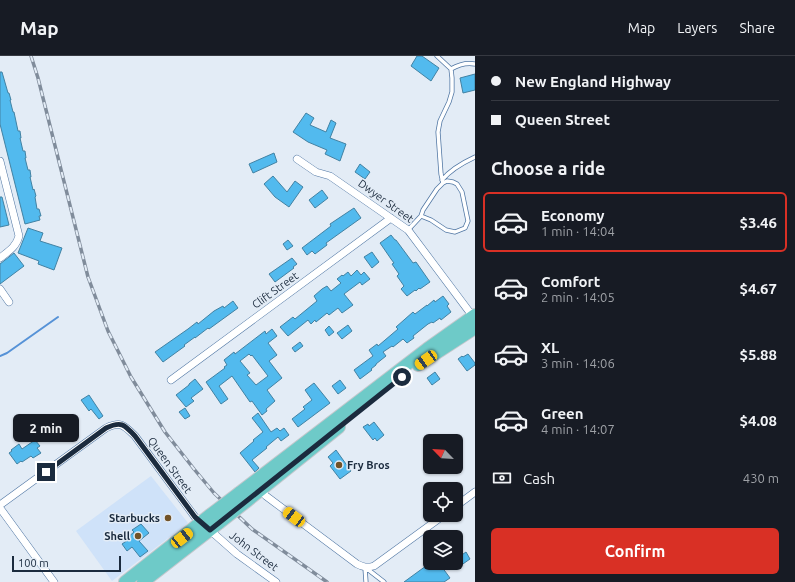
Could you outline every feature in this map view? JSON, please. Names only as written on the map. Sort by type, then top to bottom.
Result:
[{"type":"highway","points":[[143,582],[210,523],[426,349],[475,320]]},
{"type":"highway","points":[[125,582],[210,523]]},
{"type":"street","name":"Dwyer Street","points":[[297,159],[316,172],[330,176],[408,230],[475,320]]},
{"type":"street","points":[[0,161],[19,236],[14,247],[0,258]]},
{"type":"street","name":"Clift Street","points":[[171,380],[391,218]]},
{"type":"street","points":[[0,290],[9,302]]},
{"type":"street","name":"Queen Street","points":[[0,506],[106,428],[116,424],[124,426],[135,436],[195,517],[210,523]]},
{"type":"street","points":[[256,487],[268,498],[356,564],[365,568],[374,566],[434,522]]},
{"type":"street","points":[[463,501],[475,492]]},
{"type":"street","points":[[0,506],[54,582]]},
{"type":"street","name":"John Street","points":[[210,523],[237,554],[276,582]]},
{"type":"lane","points":[[437,56],[451,69],[452,78],[452,92],[440,121],[438,132],[442,182]]},
{"type":"lane","points":[[451,69],[458,65],[475,64]]},
{"type":"lane","points":[[408,230],[421,216],[423,210],[448,172],[463,162],[475,157]]},
{"type":"lane","points":[[421,216],[431,220],[446,230],[455,232],[464,228],[468,221],[462,192],[457,184],[453,182],[442,182]]},
{"type":"lane","points":[[365,568],[366,582]]},
{"type":"lane","points":[[365,568],[384,582]]},
{"type":"shaded area","points":[[151,476],[188,523],[112,581],[76,531]]},
{"type":"building","points":[[417,56],[422,56],[439,68],[431,81],[411,66]]},
{"type":"building","points":[[0,72],[2,72],[9,93],[18,131],[20,131],[23,151],[25,151],[25,158],[28,170],[30,170],[33,190],[34,189],[36,196],[37,209],[39,209],[41,216],[39,216],[40,220],[25,224],[0,124]]},
{"type":"building","points":[[475,74],[475,90],[463,93],[460,78]]},
{"type":"building","points":[[306,113],[314,118],[310,125],[326,132],[331,120],[336,123],[330,138],[346,144],[340,161],[325,154],[327,150],[308,142],[293,132]]},
{"type":"building","points":[[274,153],[277,162],[253,173],[249,164]]},
{"type":"building","points":[[360,164],[370,172],[365,179],[355,172]]},
{"type":"building","points":[[273,176],[287,192],[295,181],[303,187],[289,207],[275,197],[264,184]]},
{"type":"building","points":[[322,190],[328,198],[315,208],[309,200]]},
{"type":"building","points":[[0,197],[2,197],[9,225],[0,227]]},
{"type":"building","points":[[354,208],[361,218],[326,243],[327,245],[315,254],[312,251],[307,255],[302,248],[331,226],[330,224]]},
{"type":"building","points":[[28,228],[43,233],[40,241],[62,248],[54,270],[38,264],[39,261],[18,253]]},
{"type":"building","points":[[391,235],[413,263],[416,262],[430,282],[407,296],[401,289],[404,286],[397,276],[399,274],[392,264],[394,263],[380,243]]},
{"type":"building","points":[[288,240],[293,246],[287,250],[283,244]]},
{"type":"building","points":[[372,252],[379,262],[372,268],[364,257]]},
{"type":"building","points":[[14,253],[24,266],[0,284],[0,264]]},
{"type":"building","points":[[292,258],[297,264],[275,282],[269,274]]},
{"type":"building","points":[[357,270],[361,275],[364,272],[370,279],[362,285],[360,282],[344,294],[353,305],[342,313],[338,308],[329,315],[327,313],[311,324],[308,320],[288,336],[280,327],[293,317],[295,319],[317,301],[314,296],[322,289],[327,286],[331,291],[341,283],[337,279],[348,272],[351,276]]},
{"type":"building","points":[[443,296],[449,304],[447,306],[451,312],[441,320],[440,318],[433,323],[428,324],[407,343],[403,339],[393,347],[392,346],[383,352],[386,356],[371,369],[372,370],[360,379],[354,370],[373,356],[369,350],[377,344],[378,346],[398,329],[396,327],[413,312],[415,314],[434,300],[435,302]]},
{"type":"building","points":[[233,301],[238,308],[195,337],[163,362],[155,352],[197,322],[198,324],[214,311],[223,306],[224,308]]},
{"type":"building","points":[[348,325],[352,331],[342,339],[337,333]]},
{"type":"building","points":[[329,326],[334,332],[329,336],[325,330]]},
{"type":"building","points":[[272,329],[277,336],[268,343],[277,355],[269,361],[282,378],[267,390],[275,401],[262,415],[252,401],[250,402],[232,376],[219,386],[228,399],[221,404],[206,382],[225,368],[224,367],[227,365],[224,360],[234,352],[235,354],[265,331],[266,334]],"holes":[[[249,354],[251,356],[252,355],[268,376],[256,385],[247,375],[250,373],[240,361]]]},
{"type":"building","points":[[300,342],[303,346],[295,352],[292,348]]},
{"type":"building","points":[[468,354],[475,365],[467,371],[458,359]]},
{"type":"building","points":[[435,372],[440,379],[432,385],[427,378]]},
{"type":"building","points":[[195,379],[203,389],[191,398],[194,401],[186,407],[176,395]]},
{"type":"building","points":[[340,380],[346,388],[338,394],[332,386]]},
{"type":"building","points":[[314,383],[330,403],[298,427],[292,419],[305,409],[303,407],[312,400],[305,390]]},
{"type":"building","points":[[89,395],[103,416],[99,419],[91,409],[89,411],[81,400]]},
{"type":"building","points":[[185,408],[190,416],[185,419],[179,412]]},
{"type":"building","points":[[258,413],[271,432],[277,428],[280,431],[284,428],[289,435],[281,441],[278,437],[252,460],[259,468],[255,472],[240,453],[263,432],[252,418]]},
{"type":"building","points":[[374,422],[384,435],[377,441],[375,438],[373,440],[363,427],[368,424],[369,426]]},
{"type":"building","points":[[35,440],[40,446],[37,448],[41,453],[33,458],[31,456],[17,464],[9,453],[12,451],[11,450],[19,444],[22,449]]},
{"type":"building","name":"Fry Bros","points":[[336,450],[351,471],[340,479],[330,466],[333,463],[328,457]]},
{"type":"building","name":"Shell","points":[[141,524],[149,533],[139,541],[148,551],[140,557],[132,547],[127,551],[122,544],[128,540],[127,538],[134,532],[132,530]]},
{"type":"building","points":[[466,552],[470,559],[463,564],[463,554]]},
{"type":"building","points":[[423,568],[423,570],[444,570],[450,578],[444,582],[404,582]]},
{"type":"waterway","points":[[0,356],[7,353],[58,317]]},
{"type":"railway","points":[[31,56],[38,78],[88,277],[108,331],[131,377],[165,432],[214,493],[252,529],[327,582]]},
{"type":"place","name":"Fry Bros","points":[[339,465]]},
{"type":"place","name":"Starbucks","points":[[168,518]]},
{"type":"place","name":"Shell","points":[[138,536]]},
{"type":"route","points":[[46,472],[106,428],[120,424],[135,436],[195,517],[210,530],[402,377]]}]
